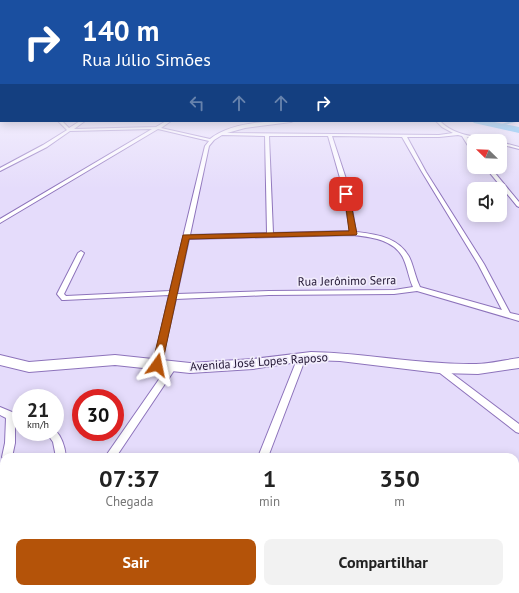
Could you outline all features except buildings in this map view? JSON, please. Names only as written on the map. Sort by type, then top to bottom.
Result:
[{"type":"street","points":[[0,170],[45,146],[63,134]]},
{"type":"street","points":[[0,221],[147,134]]},
{"type":"street","points":[[182,134],[209,140],[220,134],[267,136],[439,136],[457,134],[467,136]]},
{"type":"street","points":[[330,135],[344,186],[353,234]]},
{"type":"street","points":[[463,135],[467,141]]},
{"type":"street","points":[[267,136],[270,235]]},
{"type":"street","points":[[404,136],[424,172],[481,264],[507,314]]},
{"type":"street","points":[[157,365],[209,140]]},
{"type":"street","points":[[507,145],[519,148]]},
{"type":"street","points":[[493,174],[519,205]]},
{"type":"street","points":[[186,237],[353,234],[379,237],[393,243],[402,251],[407,260],[417,289]]},
{"type":"street","name":"Rua Jerônimo Serra","points":[[81,254],[60,294],[64,298],[268,293],[394,292],[417,289],[519,318]]},
{"type":"street","points":[[265,453],[302,357]]},
{"type":"street","name":"Avenida José Lopes Raposo","points":[[0,360],[29,367],[102,360],[137,362],[172,367],[213,368],[302,357],[340,357],[439,368],[478,369],[519,364]]},
{"type":"street","points":[[113,453],[172,367]]},
{"type":"street","points":[[439,368],[519,429]]},
{"type":"street","points":[[0,411],[12,416]]},
{"type":"street","points":[[8,453],[12,434]]},
{"type":"street","points":[[57,441],[60,453]]},
{"type":"route","points":[[157,365],[172,293],[186,237],[353,234],[346,194]]}]
